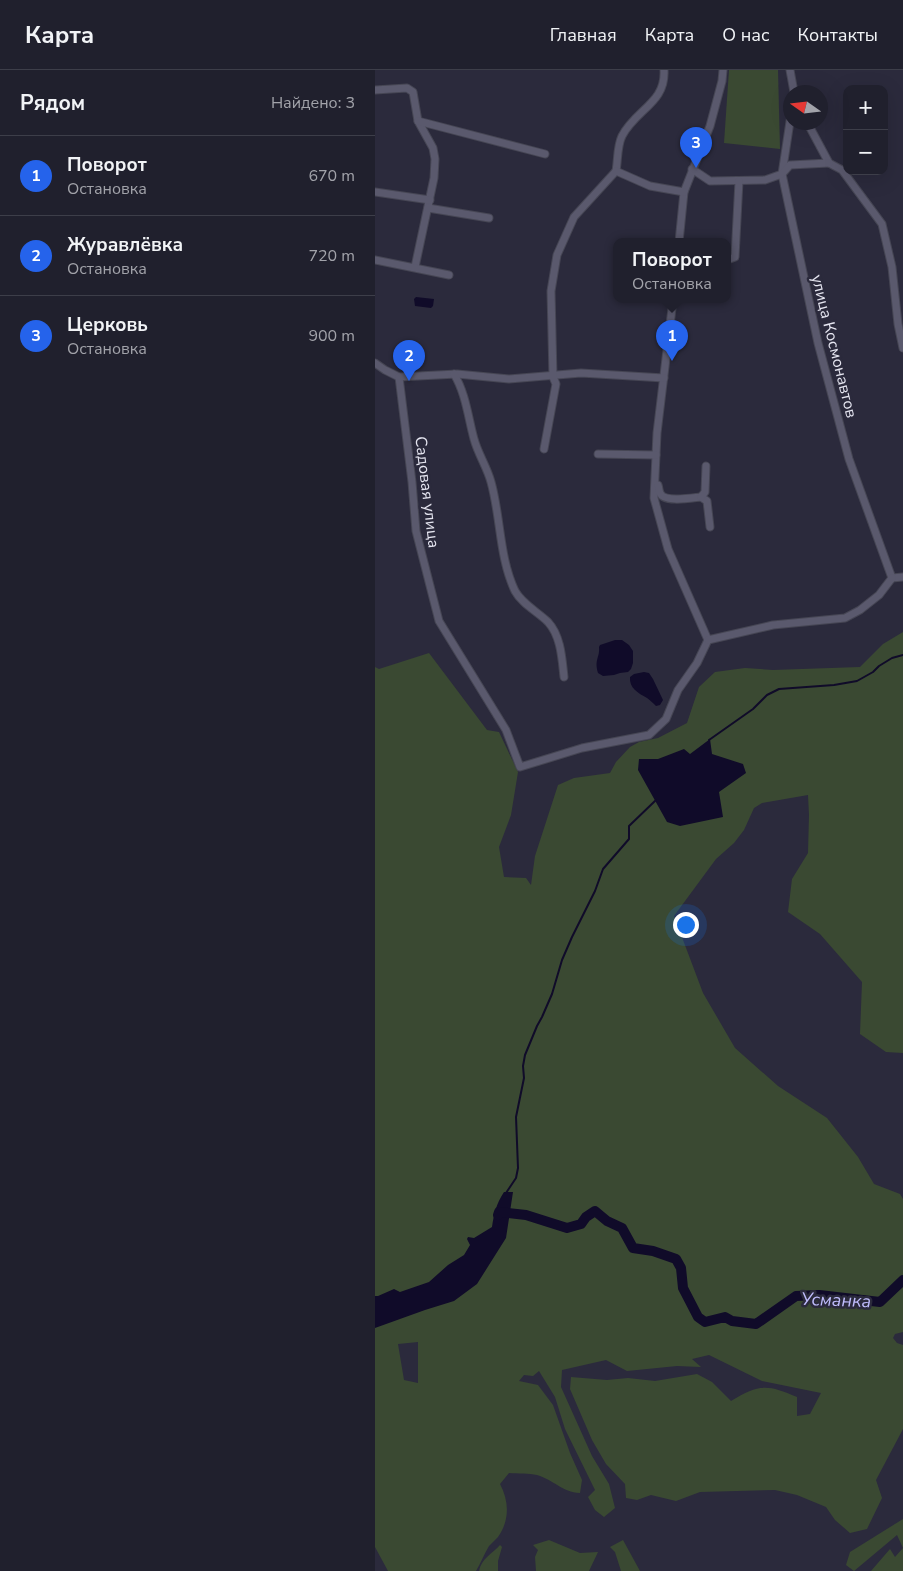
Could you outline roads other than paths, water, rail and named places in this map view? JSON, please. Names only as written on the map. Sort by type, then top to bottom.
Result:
[{"type":"street","points":[[544,449],[556,384],[553,377],[551,291],[557,255],[574,217],[616,171],[621,138],[634,118],[658,97],[665,81],[664,70]]},
{"type":"street","points":[[679,238],[684,192],[710,126],[722,81],[723,70]]},
{"type":"street","points":[[790,70],[793,85]]},
{"type":"street","points":[[375,90],[407,88],[413,92],[418,121],[433,148],[435,159],[434,178],[415,267]]},
{"type":"street","points":[[418,121],[545,154]]},
{"type":"street","name":"улица Космонавтов","points":[[789,130],[782,174],[818,343],[849,459],[892,578]]},
{"type":"street","points":[[811,130],[829,163]]},
{"type":"street","points":[[692,169],[711,182],[765,180],[782,174],[790,165],[829,163],[842,170],[882,224],[892,267],[898,324],[903,348]]},
{"type":"street","points":[[616,171],[649,186],[684,192]]},
{"type":"street","points":[[731,258],[735,257],[739,181]]},
{"type":"street","points":[[375,192],[429,200]]},
{"type":"street","points":[[428,208],[489,218]]},
{"type":"street","points":[[375,260],[449,275]]},
{"type":"street","points":[[673,303],[657,433],[655,498],[668,549],[708,640],[773,625],[845,618],[879,596],[892,578],[903,577]]},
{"type":"street","points":[[375,362],[399,377],[454,374],[509,379],[553,377],[581,373],[664,378]]},
{"type":"street","points":[[454,374],[460,384],[472,425],[474,440],[491,482],[504,557],[515,592],[549,623],[555,634],[564,677]]},
{"type":"street","name":"Садовая улица","points":[[399,377],[413,482],[416,531],[439,621],[505,730],[521,767],[582,748],[649,735],[666,719],[678,690],[697,663],[708,640]]},
{"type":"street","points":[[597,454],[656,455]]},
{"type":"street","points":[[701,497],[705,492],[706,466]]},
{"type":"street","points":[[655,484],[664,498],[701,497],[707,501],[710,527]]},
{"type":"waterway","points":[[709,740],[753,709],[767,695],[779,689],[834,685],[857,681],[892,658],[903,655]]},
{"type":"waterway","points":[[506,1193],[516,1178],[518,1168],[516,1117],[524,1078],[523,1066],[525,1055],[552,994],[562,960],[595,891],[603,869],[629,839],[629,826],[656,800]]},
{"type":"waterway","name":"Усманка","points":[[498,1215],[499,1212],[526,1215],[567,1228],[581,1224],[586,1217],[595,1211],[607,1221],[622,1228],[633,1248],[653,1251],[676,1259],[681,1268],[683,1288],[698,1317],[705,1322],[725,1317],[732,1321],[756,1324],[796,1296],[819,1295],[880,1302],[903,1280]]},
{"type":"place","name":"Церковь","points":[[696,168]]},
{"type":"place","name":"Поворот","points":[[672,361]]},
{"type":"place","name":"Журавлёвка","points":[[409,381]]}]
